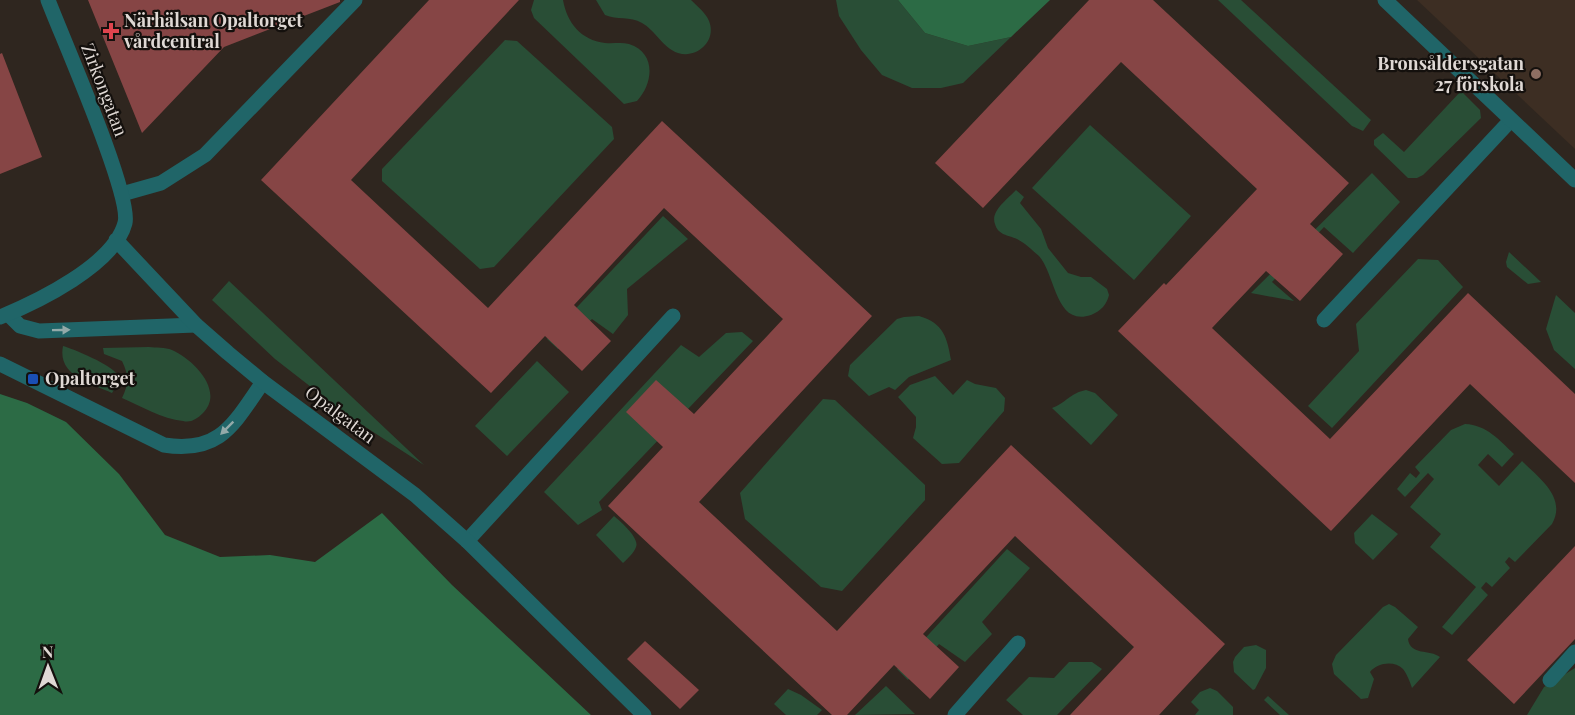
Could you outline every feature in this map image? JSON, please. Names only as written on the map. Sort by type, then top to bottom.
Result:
[{"type":"street","name":"Zirkongatan","points":[[48,0],[122,194]]},
{"type":"street","points":[[196,325],[39,331],[20,326],[4,315],[60,288],[96,263],[116,240],[125,223],[122,194],[161,183],[206,155],[355,0]]},
{"type":"street","points":[[1384,0],[1575,180]]},
{"type":"street","points":[[1324,320],[1510,121]]},
{"type":"street","name":"Opalgatan","points":[[116,240],[196,325],[263,382],[415,495],[467,541],[644,715]]},
{"type":"street","points":[[467,541],[673,316]]},
{"type":"street","points":[[0,364],[164,445],[185,448],[207,443],[224,433],[263,382]]},
{"type":"street","points":[[955,715],[1018,643]]},
{"type":"street","points":[[1550,680],[1575,652]]},
{"type":"shaded area","name":"Bronsåldersgatan 27 förskola","points":[[1417,0],[1575,0],[1575,149]]},
{"type":"green space","points":[[534,0],[563,0],[568,16],[582,34],[596,41],[629,44],[638,48],[648,62],[649,78],[637,101],[624,104],[534,18],[531,10]]},
{"type":"green space","points":[[596,0],[691,0],[708,18],[711,28],[708,41],[698,51],[678,53],[642,23],[605,15]]},
{"type":"green space","points":[[836,0],[898,0],[925,33],[968,46],[1011,37],[963,83],[941,88],[912,88],[882,75],[861,50],[839,16]]},
{"type":"green space","points":[[898,0],[1050,0],[1011,37],[968,46],[925,33]]},
{"type":"green space","points":[[1218,0],[1241,0],[1371,120],[1363,131],[1352,126]]},
{"type":"green space","points":[[505,40],[517,41],[612,127],[614,139],[494,267],[480,269],[382,181],[382,169]]},
{"type":"green space","points":[[1461,91],[1480,110],[1481,118],[1423,175],[1408,178],[1374,145],[1374,140],[1383,133],[1404,152]]},
{"type":"green space","points":[[1090,125],[1191,216],[1134,280],[1032,188]]},
{"type":"green space","points":[[1372,173],[1400,202],[1353,253],[1324,227],[1272,282],[1294,301],[1251,293]]},
{"type":"green space","points":[[1016,190],[1024,197],[1020,203],[1041,229],[1048,248],[1068,273],[1091,277],[1107,289],[1108,298],[1098,311],[1079,317],[1070,314],[1063,307],[1045,264],[1039,256],[1017,239],[1001,233],[996,228],[994,219],[997,210]]},
{"type":"green space","points":[[663,216],[688,239],[627,289],[628,315],[613,334],[592,319],[558,349],[547,339]]},
{"type":"green space","points":[[1509,252],[1541,282],[1528,284],[1507,267]]},
{"type":"green space","points":[[1418,259],[1438,260],[1463,287],[1332,428],[1308,406],[1359,351],[1356,324]]},
{"type":"green space","points":[[229,281],[424,465],[347,415],[275,359],[212,300]]},
{"type":"green space","points":[[1556,295],[1575,313],[1575,369],[1554,350],[1546,329]]},
{"type":"green space","points":[[919,316],[934,323],[943,332],[951,360],[909,377],[895,390],[889,387],[869,396],[848,376],[850,365],[897,319]]},
{"type":"green space","points":[[742,332],[753,341],[599,502],[602,510],[578,525],[544,492],[681,345],[699,357],[726,333]]},
{"type":"green space","points":[[63,346],[92,358],[114,371],[117,380],[112,393],[86,382],[70,371],[65,365]]},
{"type":"green space","points":[[103,348],[169,349],[180,354],[204,377],[210,395],[209,404],[196,419],[186,421],[167,418],[122,398],[127,380],[124,366],[122,361],[104,354]]},
{"type":"green space","points":[[537,361],[569,392],[507,456],[475,426]]},
{"type":"green space","points":[[935,376],[953,395],[967,380],[996,388],[1005,398],[1004,411],[959,463],[942,464],[913,438],[916,417],[898,397],[910,385]]},
{"type":"green space","points":[[1086,390],[1095,393],[1118,415],[1091,445],[1052,408],[1076,393]]},
{"type":"green space","points":[[0,394],[27,403],[66,422],[119,474],[165,535],[220,557],[270,555],[315,562],[382,513],[452,585],[591,715],[0,715]]},
{"type":"green space","points":[[823,399],[835,400],[925,485],[925,500],[842,591],[821,587],[745,519],[740,493]]},
{"type":"green space","points":[[1465,424],[1486,430],[1514,454],[1502,467],[1488,454],[1478,465],[1499,486],[1522,461],[1549,489],[1554,497],[1556,514],[1552,524],[1515,562],[1509,557],[1505,562],[1510,568],[1492,587],[1486,582],[1481,588],[1488,595],[1452,635],[1442,627],[1476,587],[1430,547],[1441,534],[1410,507],[1434,479],[1428,473],[1405,497],[1397,489],[1410,473],[1416,478],[1420,473],[1415,467],[1451,430]]},
{"type":"green space","points":[[1372,514],[1398,534],[1373,560],[1355,543],[1354,533]]},
{"type":"green space","points":[[614,516],[629,530],[636,543],[634,551],[623,563],[596,535]]},
{"type":"green space","points":[[1007,549],[1030,568],[982,622],[992,634],[965,662],[939,644],[908,680],[897,669]]},
{"type":"green space","points":[[1389,604],[1418,627],[1408,639],[1412,648],[1440,657],[1412,688],[1406,673],[1399,666],[1386,664],[1377,666],[1370,672],[1374,679],[1368,698],[1361,699],[1334,674],[1332,664],[1336,655],[1383,607]]},
{"type":"green space","points":[[1256,645],[1266,650],[1266,668],[1253,690],[1234,672],[1233,662],[1244,647]]},
{"type":"green space","points":[[1069,662],[1092,662],[1102,669],[1057,715],[1023,715],[1006,700],[1029,677],[1054,678]]},
{"type":"green space","points":[[1575,668],[1575,715],[1527,715],[1544,687]]},
{"type":"green space","points":[[886,686],[915,714],[855,715]]},
{"type":"green space","points":[[1210,688],[1217,691],[1233,707],[1233,715],[1195,715],[1199,710],[1191,702],[1200,692]]},
{"type":"green space","points":[[788,689],[822,710],[817,715],[786,715],[774,704]]},
{"type":"green space","points":[[1268,696],[1289,715],[1280,715],[1264,700]]},
{"type":"building","points":[[88,0],[340,0],[340,2],[224,47],[142,133]]},
{"type":"building","points":[[429,0],[519,0],[351,180],[488,308],[662,121],[872,316],[699,502],[837,631],[1011,445],[1225,644],[1159,715],[1070,715],[1134,647],[1015,536],[923,634],[959,667],[930,699],[894,665],[847,715],[832,715],[608,506],[663,447],[626,412],[656,380],[694,414],[783,319],[664,208],[574,305],[611,341],[582,371],[545,336],[491,393],[261,180]]},
{"type":"building","points":[[1089,0],[1153,0],[1349,183],[1310,224],[1343,254],[1300,301],[1266,271],[1212,328],[1330,439],[1468,293],[1575,394],[1575,483],[1470,384],[1331,531],[1118,331],[1164,283],[1166,285],[1257,189],[1121,62],[983,208],[935,163]]},
{"type":"building","points":[[2,53],[42,157],[0,174],[0,54]]},
{"type":"building","points":[[1575,546],[1575,639],[1514,704],[1467,660]]},
{"type":"building","points":[[645,641],[699,690],[680,709],[627,659]]},
{"type":"place","name":"Närhälsan Opaltorget vårdcentral","points":[[111,31]]},
{"type":"place","name":"Bronsåldersgatan 27 förskola","points":[[1536,74]]},
{"type":"place","name":"Opaltorget","points":[[33,379]]}]
